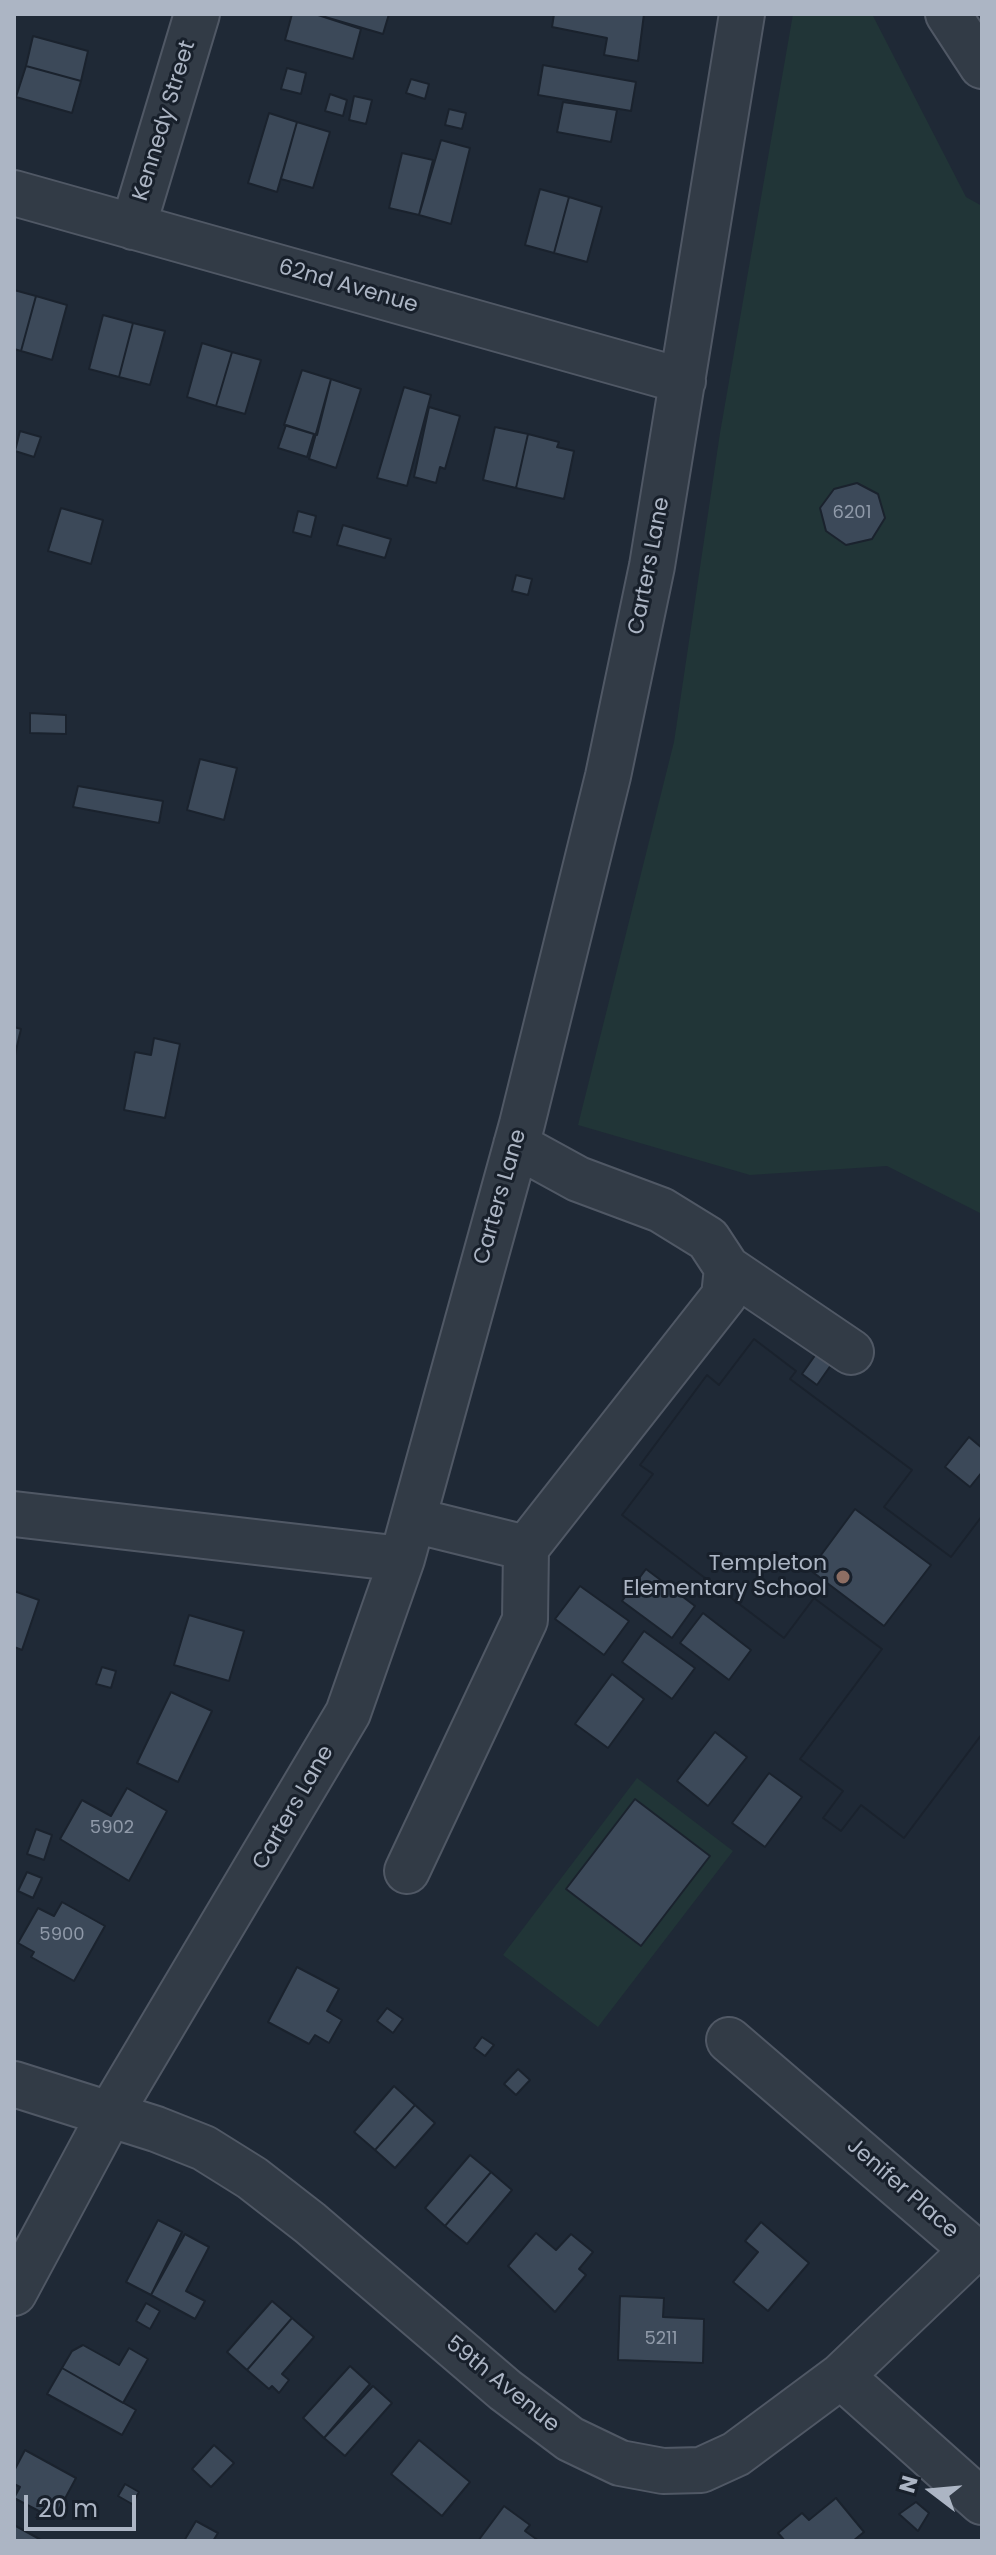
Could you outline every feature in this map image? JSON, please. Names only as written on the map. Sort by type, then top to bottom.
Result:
[{"type":"street","name":"Kennedy Street","points":[[133,227],[197,14]]},
{"type":"street","name":"Carters Lane","points":[[14,2293],[110,2114],[348,1713],[407,1539],[516,1145],[608,776],[652,566],[742,14]]},
{"type":"street","points":[[948,14],[982,66]]},
{"type":"street","name":"62nd Avenue","points":[[14,193],[683,381]]},
{"type":"street","points":[[516,1145],[578,1179],[661,1210],[708,1239],[727,1268],[851,1352]]},
{"type":"street","points":[[407,1871],[525,1620],[526,1548],[724,1296],[727,1268]]},
{"type":"street","points":[[14,1514],[526,1548]]},
{"type":"street","name":"Jenifer Place","points":[[729,2040],[973,2250],[841,2376]]},
{"type":"street","name":"59th Avenue","points":[[14,2084],[204,2148],[252,2178],[310,2223],[505,2390],[570,2439],[620,2463],[663,2471],[701,2470],[736,2454],[841,2376]]},
{"type":"street","points":[[841,2376],[982,2502]]},
{"type":"green space","points":[[793,14],[872,14],[966,197],[982,206],[982,1214],[887,1166],[750,1175],[578,1125],[674,742],[720,433]]},
{"type":"green space","points":[[637,1778],[733,1851],[598,2027],[503,1955]]},
{"type":"building","points":[[292,14],[315,14],[361,29],[353,59],[285,40]]},
{"type":"building","points":[[315,14],[389,14],[383,34]]},
{"type":"building","points":[[554,14],[644,14],[638,61],[604,55],[607,38],[552,27]]},
{"type":"building","points":[[33,36],[88,51],[81,81],[26,66]]},
{"type":"building","points":[[543,65],[636,82],[631,111],[538,95]]},
{"type":"building","points":[[26,66],[81,81],[72,113],[16,97]]},
{"type":"building","points":[[287,68],[306,73],[301,94],[281,89]]},
{"type":"building","points":[[411,79],[429,84],[425,99],[406,93]]},
{"type":"building","points":[[330,94],[347,100],[343,116],[325,111]]},
{"type":"building","points":[[354,96],[372,100],[366,124],[349,120]]},
{"type":"building","points":[[563,102],[617,110],[611,142],[557,132]]},
{"type":"building","points":[[449,109],[466,113],[462,129],[445,125]]},
{"type":"building","points":[[269,113],[297,122],[277,192],[248,183]]},
{"type":"building","points":[[297,122],[330,132],[313,188],[281,179]]},
{"type":"building","points":[[441,140],[470,148],[451,224],[419,215]]},
{"type":"building","points":[[402,153],[433,160],[419,215],[389,208]]},
{"type":"building","points":[[540,189],[569,197],[554,253],[525,245]]},
{"type":"building","points":[[569,197],[602,207],[587,262],[554,253]]},
{"type":"building","points":[[14,290],[36,296],[21,351],[14,349]]},
{"type":"building","points":[[36,296],[67,305],[52,360],[21,351]]},
{"type":"building","points":[[103,315],[133,323],[119,377],[89,369]]},
{"type":"building","points":[[133,323],[165,331],[150,385],[119,377]]},
{"type":"building","points":[[202,343],[232,352],[216,406],[187,397]]},
{"type":"building","points":[[232,352],[261,360],[245,414],[216,406]]},
{"type":"building","points":[[302,370],[331,379],[317,435],[284,425]]},
{"type":"building","points":[[331,379],[361,389],[336,468],[309,459]]},
{"type":"building","points":[[404,387],[431,395],[407,486],[377,478]]},
{"type":"building","points":[[429,407],[460,416],[445,469],[440,467],[436,483],[414,477]]},
{"type":"building","points":[[286,425],[314,434],[307,457],[278,448]]},
{"type":"building","points":[[495,427],[528,434],[516,488],[483,480]]},
{"type":"building","points":[[20,431],[41,437],[34,457],[15,451]]},
{"type":"building","points":[[528,434],[559,442],[557,447],[574,451],[564,499],[516,488]]},
{"type":"building","points":[[857,483],[878,494],[885,518],[872,539],[846,545],[826,531],[820,508],[834,489]]},
{"type":"building","points":[[61,508],[103,520],[91,564],[48,551]]},
{"type":"building","points":[[298,511],[316,516],[311,537],[293,532]]},
{"type":"building","points":[[343,525],[391,539],[385,558],[337,545]]},
{"type":"building","points":[[516,575],[532,579],[528,595],[512,591]]},
{"type":"building","points":[[30,713],[66,715],[66,734],[30,733]]},
{"type":"building","points":[[200,759],[237,768],[224,820],[187,810]]},
{"type":"building","points":[[78,786],[163,801],[159,823],[73,807]]},
{"type":"building","points":[[14,1027],[21,1029],[14,1059]]},
{"type":"building","points":[[154,1038],[180,1044],[165,1118],[124,1110],[135,1052],[151,1055]]},
{"type":"building","name":"Templeton Elementary School","points":[[754,1339],[796,1371],[790,1379],[912,1470],[884,1507],[951,1557],[982,1516],[982,1734],[904,1838],[861,1805],[841,1831],[823,1818],[843,1791],[800,1759],[882,1649],[814,1598],[784,1638],[622,1515],[653,1474],[640,1465],[707,1375],[719,1385]],"holes":[[[855,1509],[931,1565],[884,1626],[810,1570]]]},
{"type":"building","name":"Templeton Elementary School","points":[[754,1339],[796,1371],[790,1379],[912,1470],[884,1507],[951,1557],[982,1516],[982,1734],[904,1838],[861,1805],[841,1831],[823,1818],[843,1791],[800,1759],[882,1649],[814,1598],[784,1638],[622,1515],[653,1474],[640,1465],[707,1375],[719,1385]]},
{"type":"building","points":[[816,1354],[831,1365],[817,1385],[802,1374]]},
{"type":"building","points":[[969,1437],[982,1448],[982,1472],[970,1487],[945,1467]]},
{"type":"building","points":[[646,1569],[695,1606],[672,1638],[622,1601]]},
{"type":"building","points":[[580,1586],[629,1621],[604,1655],[555,1619]]},
{"type":"building","points":[[14,1591],[39,1600],[22,1650],[14,1647]]},
{"type":"building","points":[[703,1613],[751,1650],[729,1680],[680,1643]]},
{"type":"building","points":[[189,1615],[244,1631],[229,1681],[174,1665]]},
{"type":"building","points":[[644,1631],[695,1668],[672,1699],[622,1662]]},
{"type":"building","points":[[102,1667],[116,1671],[111,1688],[96,1684]]},
{"type":"building","points":[[612,1674],[644,1699],[608,1748],[575,1724]]},
{"type":"building","points":[[171,1692],[212,1711],[178,1782],[137,1763]]},
{"type":"building","points":[[715,1732],[747,1757],[708,1806],[677,1781]]},
{"type":"building","points":[[769,1773],[802,1797],[765,1847],[732,1823]]},
{"type":"building","points":[[127,1788],[167,1811],[129,1881],[60,1839],[82,1800],[111,1816]]},
{"type":"building","points":[[635,1799],[710,1856],[641,1946],[566,1889]]},
{"type":"building","points":[[36,1829],[52,1835],[44,1860],[27,1854]]},
{"type":"building","points":[[27,1872],[42,1878],[33,1898],[18,1891]]},
{"type":"building","points":[[62,1902],[105,1926],[74,1981],[31,1957],[34,1952],[18,1943],[38,1908],[54,1916]]},
{"type":"building","points":[[297,1967],[339,1989],[327,2011],[342,2020],[329,2043],[315,2035],[309,2044],[268,2022]]},
{"type":"building","points":[[387,2008],[403,2019],[393,2033],[377,2021]]},
{"type":"building","points":[[482,2037],[494,2045],[485,2056],[474,2048]]},
{"type":"building","points":[[518,2069],[530,2080],[516,2095],[504,2084]]},
{"type":"building","points":[[394,2086],[415,2105],[375,2150],[354,2132]]},
{"type":"building","points":[[415,2105],[435,2123],[395,2168],[375,2150]]},
{"type":"building","points":[[470,2155],[491,2172],[445,2226],[425,2208]]},
{"type":"building","points":[[491,2172],[512,2190],[467,2244],[445,2226]]},
{"type":"building","points":[[158,2220],[182,2232],[151,2295],[126,2282]]},
{"type":"building","points":[[761,2222],[809,2263],[768,2311],[733,2282],[758,2252],[745,2241]]},
{"type":"building","points":[[536,2233],[556,2250],[571,2234],[593,2252],[579,2269],[586,2275],[555,2312],[508,2266]]},
{"type":"building","points":[[185,2234],[209,2247],[186,2291],[205,2301],[195,2319],[151,2295]]},
{"type":"building","points":[[620,2296],[664,2298],[663,2317],[704,2319],[703,2363],[618,2360]]},
{"type":"building","points":[[272,2301],[292,2318],[247,2370],[227,2352]]},
{"type":"building","points":[[146,2303],[160,2311],[150,2329],[136,2321]]},
{"type":"building","points":[[292,2318],[314,2337],[282,2374],[289,2380],[279,2393],[272,2386],[269,2389],[247,2370]]},
{"type":"building","points":[[83,2345],[119,2365],[129,2348],[148,2359],[123,2403],[62,2368],[72,2351]]},
{"type":"building","points":[[350,2366],[370,2384],[324,2438],[303,2418]]},
{"type":"building","points":[[62,2368],[136,2410],[122,2435],[47,2394]]},
{"type":"building","points":[[373,2386],[392,2403],[345,2456],[324,2438]]},
{"type":"building","points":[[419,2440],[470,2482],[442,2516],[391,2474]]},
{"type":"building","points":[[214,2445],[234,2463],[211,2487],[192,2469]]},
{"type":"building","points":[[25,2450],[76,2478],[54,2519],[14,2498],[20,2487],[14,2484],[14,2471]]},
{"type":"building","points":[[125,2484],[139,2492],[132,2504],[118,2496]]},
{"type":"building","points":[[836,2498],[864,2532],[853,2541],[785,2541],[778,2533],[802,2513],[809,2520]]},
{"type":"building","points":[[916,2502],[929,2513],[918,2531],[899,2514]]},
{"type":"building","points":[[504,2506],[530,2525],[525,2531],[539,2541],[478,2541]]},
{"type":"building","points":[[196,2521],[218,2533],[213,2541],[184,2541]]},
{"type":"building","points":[[14,2525],[43,2541],[14,2541]]},
{"type":"place","name":"Templeton Elementary School","points":[[843,1577]]}]
